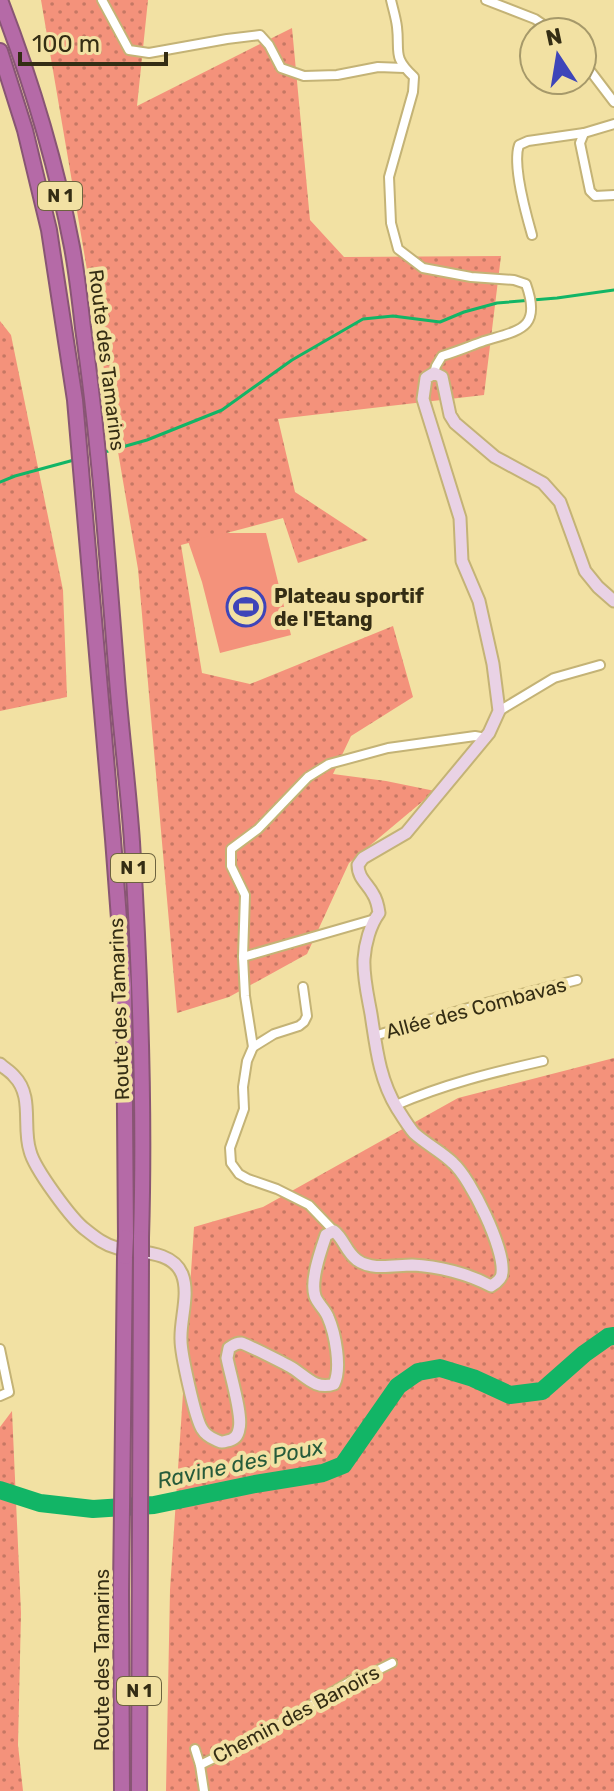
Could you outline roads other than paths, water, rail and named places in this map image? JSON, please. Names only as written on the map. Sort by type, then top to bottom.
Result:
[{"type":"highway","name":"Route des Tamarins","points":[[0,0],[24,62],[54,165],[72,249],[104,500],[132,838],[140,983],[143,1180],[134,1248],[123,1457],[122,1791]]},
{"type":"highway","name":"Route des Tamarins","points":[[0,51],[25,130],[49,230],[75,400],[124,985],[140,1457],[139,1791]]},
{"type":"main road","points":[[0,1064],[22,1086],[30,1154],[38,1170],[81,1227],[100,1241],[174,1261],[182,1273],[185,1285],[181,1339],[185,1367],[201,1427],[220,1442],[232,1441],[239,1433],[240,1421],[227,1358],[229,1348],[236,1344],[245,1343],[291,1367],[318,1386],[334,1384],[338,1370],[335,1342],[328,1316],[315,1296],[314,1281],[326,1235],[334,1231],[341,1237],[347,1251],[360,1262],[382,1267],[415,1265],[444,1270],[478,1279],[491,1286],[499,1281],[502,1274],[500,1256],[482,1205],[455,1164],[414,1133],[396,1105],[381,1071],[364,960],[379,913],[378,903],[360,877],[358,865],[363,858],[406,833],[486,738],[499,711],[493,664],[479,601],[462,561],[460,518],[423,399],[426,378],[434,373],[442,377],[450,415],[455,423],[495,457],[543,483],[560,502],[585,571],[614,601]]},
{"type":"street","points":[[102,0],[129,50],[149,53],[260,35],[281,68],[304,76],[337,75],[378,67],[404,68]]},
{"type":"street","points":[[391,0],[397,29],[396,50],[404,68],[414,77],[413,92],[389,177],[391,223],[398,249],[423,268],[526,284],[532,301],[525,325],[514,333],[442,356],[434,373]]},
{"type":"street","points":[[486,0],[527,16]]},
{"type":"street","points":[[598,81],[614,102]]},
{"type":"street","points":[[532,235],[522,193],[519,145],[614,124]]},
{"type":"street","points":[[584,133],[580,143],[590,191],[595,196],[614,195]]},
{"type":"street","points":[[499,711],[554,678],[600,665]]},
{"type":"street","points":[[334,1231],[309,1205],[248,1179],[239,1174],[231,1163],[230,1148],[244,1109],[243,1087],[247,1061],[253,1047],[245,996],[245,895],[231,866],[231,849],[258,829],[308,777],[329,764],[388,748],[475,736],[486,738]]},
{"type":"street","points":[[243,957],[375,919]]},
{"type":"street","name":"Allée des Combavas","points":[[374,1036],[577,980]]},
{"type":"street","points":[[253,1047],[274,1034],[304,1022],[307,1016],[303,987]]},
{"type":"street","points":[[396,1105],[462,1080],[543,1061]]},
{"type":"street","points":[[0,1349],[9,1392],[0,1396]]},
{"type":"street","name":"Chemin des Banoirs","points":[[200,1765],[265,1733],[356,1678],[392,1663]]},
{"type":"street","name":"Chemin des Banoirs","points":[[195,1749],[204,1791]]},
{"type":"waterway","points":[[101,453],[147,440],[222,410],[292,360],[363,319],[393,316],[440,322],[497,303],[614,290]]},
{"type":"waterway","points":[[0,482],[74,460]]},
{"type":"waterway","name":"Ravine des Poux","points":[[0,1490],[40,1503],[93,1509],[154,1505],[323,1473],[343,1465],[398,1386],[418,1372],[440,1368],[473,1378],[510,1395],[542,1391],[584,1354],[614,1336]]},
{"type":"place","name":"Plateau sportif de l'Etang","points":[[246,607]]}]
